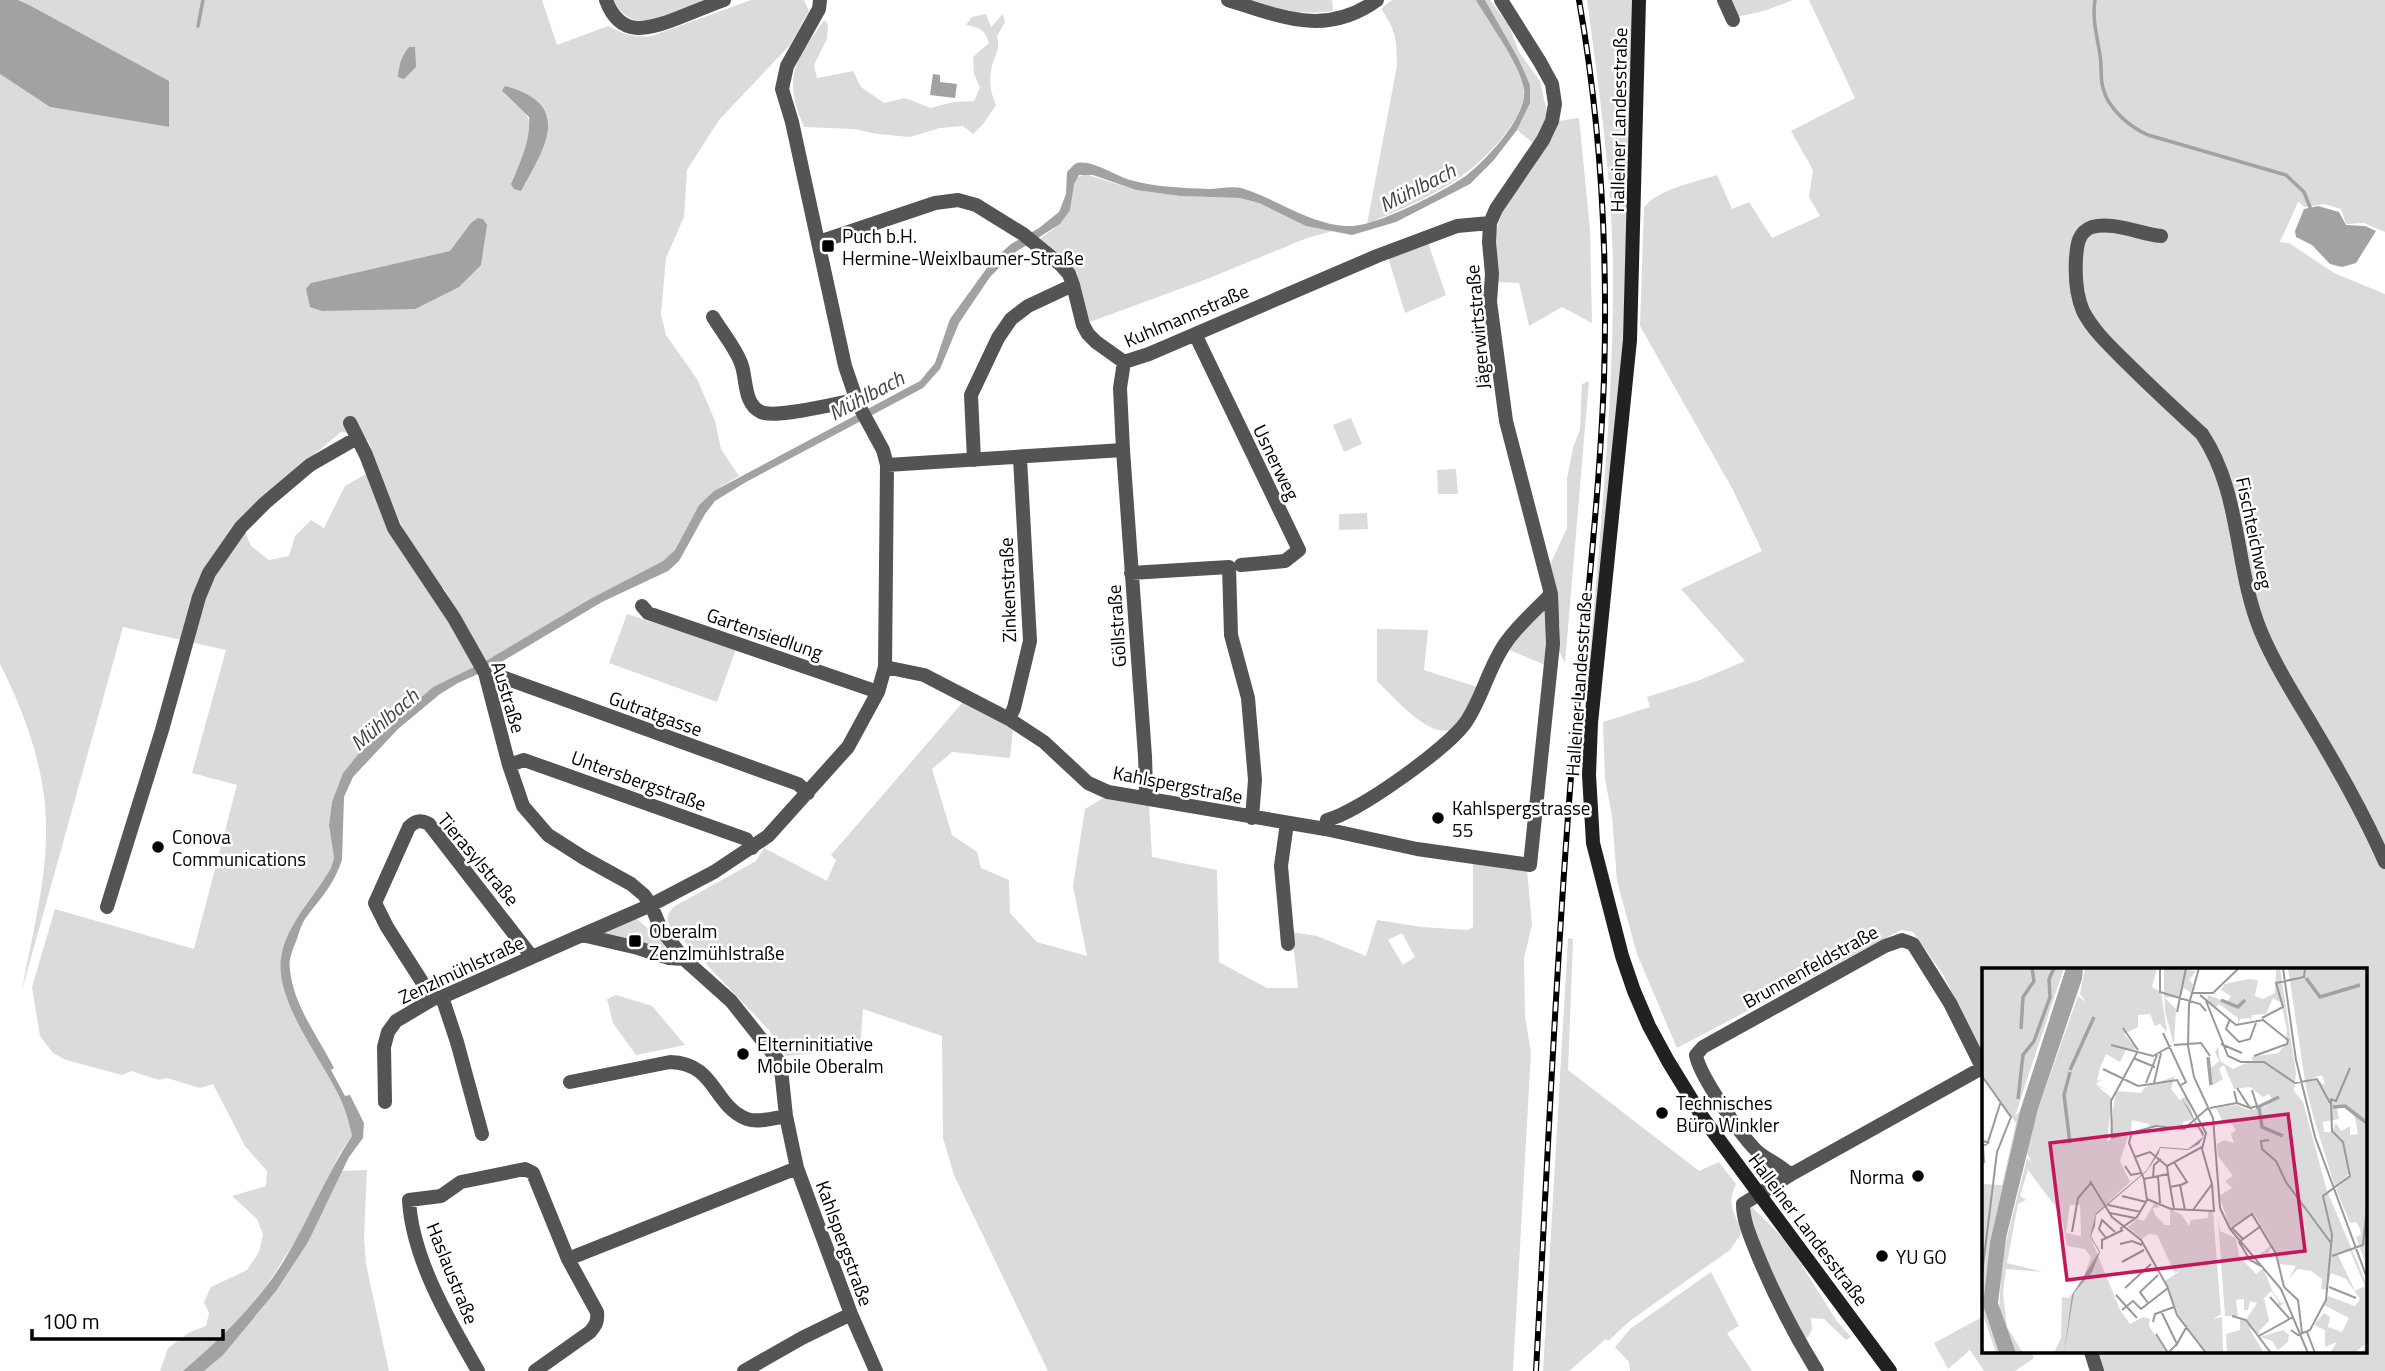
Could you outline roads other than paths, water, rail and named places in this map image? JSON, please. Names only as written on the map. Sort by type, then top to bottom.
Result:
[{"type":"main road","name":"Halleiner Landesstraße","points":[[1639,0],[1630,340],[1591,723],[1589,775],[1594,844],[1608,906],[1634,991],[1673,1070],[1703,1118],[1890,1371]]},
{"type":"street","points":[[606,0],[615,18],[625,25],[647,29],[724,0]]},
{"type":"street","points":[[651,905],[752,848],[768,836],[848,747],[878,692],[885,667],[887,465],[883,450],[857,402],[845,366],[792,122],[782,89],[787,66],[819,9],[820,0]]},
{"type":"street","points":[[1228,0],[1305,22],[1338,19],[1364,9],[1377,0]]},
{"type":"street","name":"Jägerwirtstraße","points":[[1501,0],[1552,85],[1555,104],[1552,121],[1543,141],[1496,209],[1490,223],[1490,302],[1506,421],[1551,594],[1553,644],[1530,865]]},
{"type":"street","points":[[1724,0],[1733,20]]},
{"type":"street","points":[[819,242],[935,203],[958,200],[976,205],[1023,234],[1061,265],[1069,274],[1088,334],[1124,362]]},
{"type":"street","name":"Kuhlmannstraße","points":[[1123,450],[1120,388],[1124,362],[1388,252],[1457,226],[1490,223]]},
{"type":"street","name":"Fischteichweg","points":[[2161,236],[2110,226],[2092,227],[2082,233],[2077,243],[2075,267],[2082,310],[2111,347],[2202,434],[2212,449],[2222,468],[2231,500],[2250,603],[2262,635],[2367,821],[2385,862]]},
{"type":"street","points":[[974,460],[971,395],[998,338],[1011,318],[1019,312],[1073,285]]},
{"type":"street","points":[[713,317],[741,363],[750,400],[762,413],[789,412],[857,402]]},
{"type":"street","name":"Usnerweg","points":[[1195,334],[1299,550],[1285,561],[1241,565]]},
{"type":"street","name":"Austraße","points":[[350,423],[394,528],[454,618],[484,671],[523,806],[548,835],[631,884],[651,905]]},
{"type":"street","points":[[107,907],[162,730],[199,597],[209,573],[235,535],[265,503],[310,465],[357,438]]},
{"type":"street","points":[[887,465],[1123,450]]},
{"type":"street","name":"Göllstraße","points":[[1123,450],[1145,767],[1144,798]]},
{"type":"street","name":"Zinkenstraße","points":[[1009,719],[1030,642],[1020,458]]},
{"type":"street","points":[[1131,573],[1229,567],[1231,635],[1248,698],[1255,780],[1252,818]]},
{"type":"street","points":[[1325,829],[1327,820],[1339,818],[1355,810],[1443,746],[1464,724],[1477,704],[1507,640],[1551,594]]},
{"type":"street","name":"Gartensiedlung","points":[[642,606],[648,613],[878,692]]},
{"type":"street","name":"Kahlspergstraße","points":[[885,667],[924,675],[1009,719],[1044,742],[1087,783],[1108,792],[1325,829],[1417,849],[1530,865]]},
{"type":"street","name":"Gutratgasse","points":[[484,671],[798,784],[808,793]]},
{"type":"street","name":"Untersbergstraße","points":[[509,765],[524,760],[535,763],[746,839],[752,848]]},
{"type":"street","name":"Tierasylstraße","points":[[437,998],[387,927],[375,903],[414,821],[422,820],[429,824],[532,957]]},
{"type":"street","points":[[1287,823],[1281,866],[1287,944]]},
{"type":"street","name":"Kahlspergstraße","points":[[651,905],[661,929],[684,959],[731,1001],[778,1060],[782,1069],[786,1116],[797,1168],[851,1314],[876,1371]]},
{"type":"street","name":"Zenzlmühlstraße","points":[[385,1102],[384,1047],[388,1032],[396,1021],[437,998],[651,905]]},
{"type":"street","points":[[582,935],[669,958],[684,959]]},
{"type":"street","name":"Brunnenfeldstraße","points":[[1790,1175],[1758,1152],[1735,1124],[1696,1059],[1703,1047],[1885,946],[1902,940],[1913,944],[1950,1003],[1982,1068]]},
{"type":"street","points":[[437,998],[457,1042],[482,1134]]},
{"type":"street","points":[[570,1082],[670,1062],[684,1062],[702,1072],[734,1111],[749,1120],[786,1116]]},
{"type":"street","name":"Brunnenfeldstraße","points":[[1759,1194],[1982,1071]]},
{"type":"street","points":[[568,1259],[797,1168]]},
{"type":"street","name":"Haslaustraße","points":[[478,1371],[443,1308],[421,1256],[410,1216],[409,1200],[441,1196],[461,1182],[525,1169],[533,1173],[568,1259],[597,1312],[596,1326],[590,1332],[535,1371]]},
{"type":"street","points":[[1759,1194],[1743,1204],[1746,1223],[1780,1305],[1817,1371]]},
{"type":"street","points":[[744,1371],[851,1314]]},
{"type":"street","points":[[2092,1354],[2097,1371]]},
{"type":"waterway","points":[[198,26],[203,0]]},
{"type":"waterway","points":[[2095,0],[2094,21],[2101,59],[2102,84],[2110,103],[2121,116],[2148,135],[2286,175],[2304,192],[2310,207]]},
{"type":"railway","points":[[1536,1371],[1566,840],[1595,523],[1604,379],[1604,236],[1598,141],[1579,0]]},
{"type":"place","name":"Puch b.H. Hermine-Weixlbaumer-Straße","points":[[828,246]]},
{"type":"place","name":"Kahlspergstrasse 55","points":[[1438,818]]},
{"type":"place","name":"Conova Communications","points":[[158,847]]},
{"type":"place","name":"Oberalm Zenzlmühlstraße","points":[[635,941]]},
{"type":"place","name":"Elterninitiative Mobile Oberalm","points":[[743,1054]]},
{"type":"place","name":"Technisches Büro Winkler","points":[[1662,1113]]},
{"type":"place","name":"Norma","points":[[1918,1176]]},
{"type":"place","name":"YU GO","points":[[1882,1256]]},
{"type":"water label","name":"Mühlbach","points":[[1417,187]]},
{"type":"water label","name":"Mühlbach","points":[[866,395]]},
{"type":"water label","name":"Mühlbach","points":[[384,719]]}]
